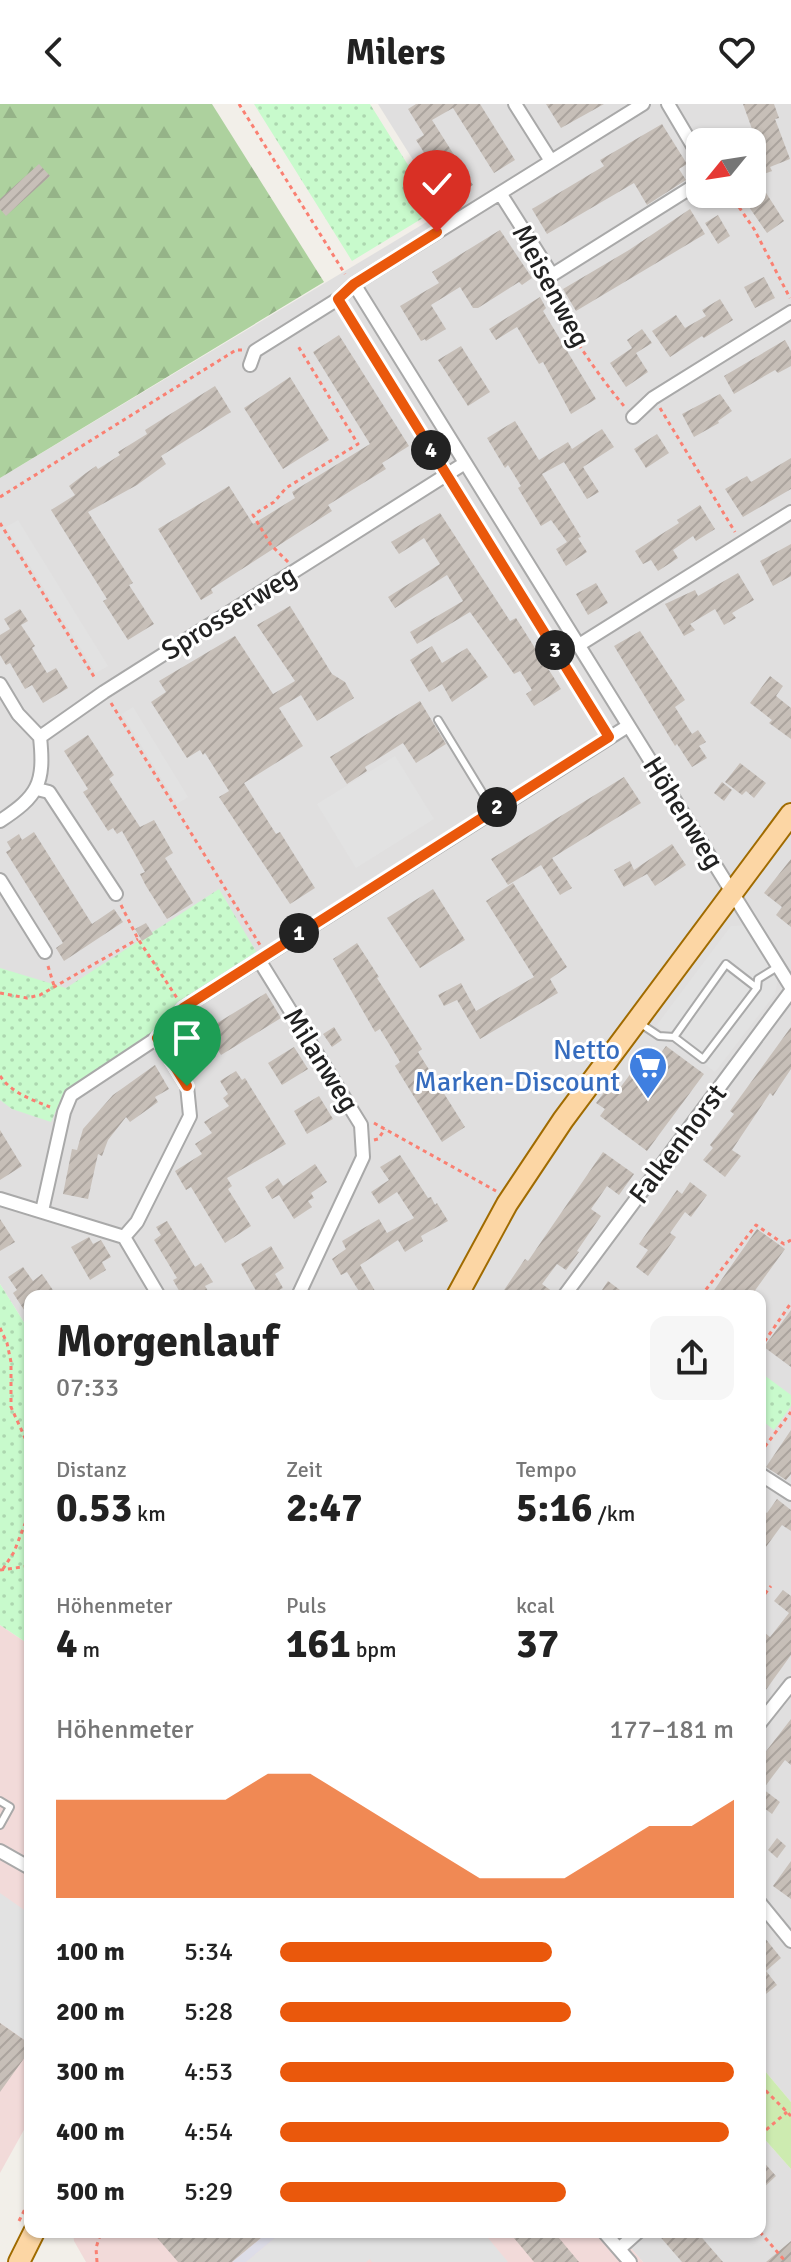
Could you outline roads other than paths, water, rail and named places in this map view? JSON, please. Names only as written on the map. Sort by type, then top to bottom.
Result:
[{"type":"main road","points":[[460,1290],[507,1204],[563,1120],[791,814]]},
{"type":"main road","points":[[19,2262],[31,2238]]},
{"type":"street","points":[[515,104],[551,161]]},
{"type":"street","points":[[250,365],[255,351],[338,299],[354,284],[643,104]]},
{"type":"street","points":[[668,104],[686,134]]},
{"type":"street","name":"Meisenweg","points":[[500,193],[552,275],[686,191]]},
{"type":"street","name":"Höhenweg","points":[[354,284],[791,989]]},
{"type":"street","points":[[633,417],[653,398],[791,312]]},
{"type":"street","name":"Sprosserweg","points":[[40,737],[104,692],[465,463]]},
{"type":"street","points":[[579,645],[791,512]]},
{"type":"street","points":[[0,684],[18,714],[40,737],[43,758],[37,789],[26,804],[0,821]]},
{"type":"street","points":[[42,1211],[64,1112],[71,1095],[85,1083],[157,1038],[183,1008],[628,726]]},
{"type":"street","points":[[37,789],[49,792],[116,894]]},
{"type":"street","points":[[0,880],[45,952]]},
{"type":"street","name":"Milanweg","points":[[262,958],[361,1125],[363,1157],[301,1290]]},
{"type":"street","name":"Falkenhorst","points":[[568,1290],[791,989]]},
{"type":"street","points":[[124,1237],[137,1222],[190,1116],[187,1086],[157,1038]]},
{"type":"street","points":[[0,1199],[124,1237],[155,1290]]},
{"type":"street","points":[[766,1478],[791,1494]]},
{"type":"street","points":[[766,1715],[791,1684]]},
{"type":"street","points":[[0,1851],[24,1865]]},
{"type":"street","points":[[766,1909],[788,1931]]},
{"type":"street","points":[[609,2238],[630,2262]]},
{"type":"street","points":[[619,2249],[631,2238]]},
{"type":"lane","points":[[438,720],[493,810]]},
{"type":"lane","points":[[674,1037],[726,964],[757,988]]},
{"type":"lane","points":[[637,1021],[659,1036],[674,1037],[703,1059],[757,988],[758,979],[779,966]]},
{"type":"lane","points":[[0,1801],[10,1807],[0,1825]]},
{"type":"place","name":"Netto Marken-Discount","points":[[648,1100]]}]
